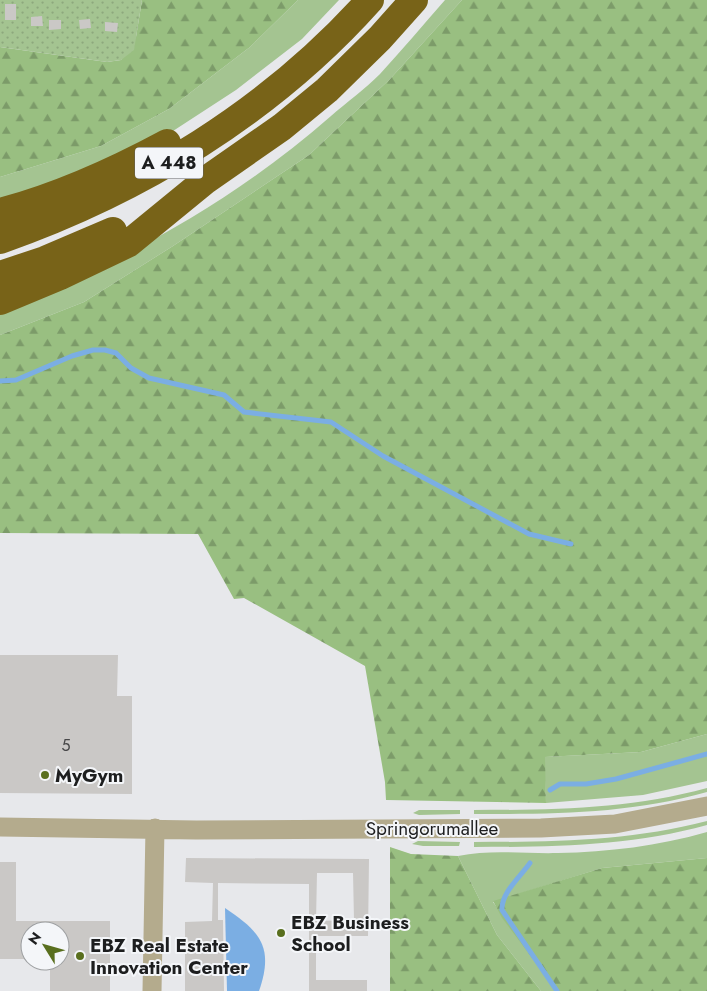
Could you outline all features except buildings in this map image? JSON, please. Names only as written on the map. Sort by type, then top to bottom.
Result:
[{"type":"highway","name":"A 448","points":[[0,240],[36,228],[107,197],[175,160],[250,108],[318,52],[370,0]]},
{"type":"highway","name":"A 448","points":[[0,275],[45,260],[98,238],[206,180],[282,127],[327,90],[380,38],[414,0]]},
{"type":"highway","points":[[0,212],[54,194],[139,158],[318,52]]},
{"type":"highway","points":[[0,301],[60,276],[129,242],[206,180]]},
{"type":"street","name":"Springorumallee","points":[[0,827],[581,827],[648,819],[707,806]]},
{"type":"street","points":[[152,991],[154,828]]},
{"type":"green space","points":[[0,0],[142,0],[134,50],[121,60],[107,62],[0,47]]},
{"type":"green space","points":[[142,0],[298,0],[250,47],[169,109],[101,146],[0,177],[0,47],[107,62],[121,60],[136,37]]},
{"type":"green space","points":[[298,0],[339,0],[302,39],[236,90],[173,131],[138,150],[0,202],[0,177],[101,146],[169,109],[250,47]]},
{"type":"green space","points":[[445,0],[462,0],[390,79],[309,155],[173,246],[84,302],[0,335],[0,311],[46,292],[133,251],[215,203],[293,148],[380,74]]},
{"type":"green space","points":[[462,0],[707,0],[707,734],[641,752],[545,757],[546,803],[386,800],[385,782],[365,666],[244,598],[234,599],[198,534],[0,533],[0,335],[84,302],[173,246],[309,155],[390,79]]},
{"type":"green space","points":[[707,734],[707,781],[643,795],[546,803],[544,757],[641,752]]},
{"type":"green space","points":[[707,788],[707,792],[678,799],[620,809],[533,814],[474,814],[474,810],[562,809],[620,804],[678,795]]},
{"type":"green space","points":[[419,810],[460,810],[460,814],[419,815],[413,813]]},
{"type":"green space","points":[[707,821],[707,825],[678,832],[620,841],[562,846],[474,847],[474,842],[562,841],[649,833]]},
{"type":"green space","points":[[707,832],[707,858],[602,868],[493,902],[557,991],[541,991],[497,935],[458,856],[508,852],[558,853],[615,850],[652,845]]},
{"type":"green space","points":[[418,841],[460,842],[459,846],[423,846],[412,844]]},
{"type":"green space","points":[[390,847],[411,854],[458,856],[497,935],[541,991],[390,991]]},
{"type":"green space","points":[[707,858],[707,991],[557,991],[502,918],[493,901],[602,868]]},
{"type":"water","points":[[225,908],[248,925],[261,942],[265,963],[259,991],[227,991]]},
{"type":"waterway","points":[[0,381],[16,380],[72,356],[93,350],[105,350],[116,353],[131,368],[149,378],[224,395],[244,412],[331,422],[383,456],[529,534],[571,544]]},
{"type":"waterway","points":[[550,790],[560,784],[586,784],[616,779],[707,754]]},
{"type":"waterway","points":[[530,863],[508,891],[502,910],[557,991]]},
{"type":"place","name":"MyGym","points":[[45,775]]},
{"type":"place","name":"EBZ Business School","points":[[281,933]]},
{"type":"place","name":"EBZ Real Estate Innovation Center","points":[[80,956]]}]
